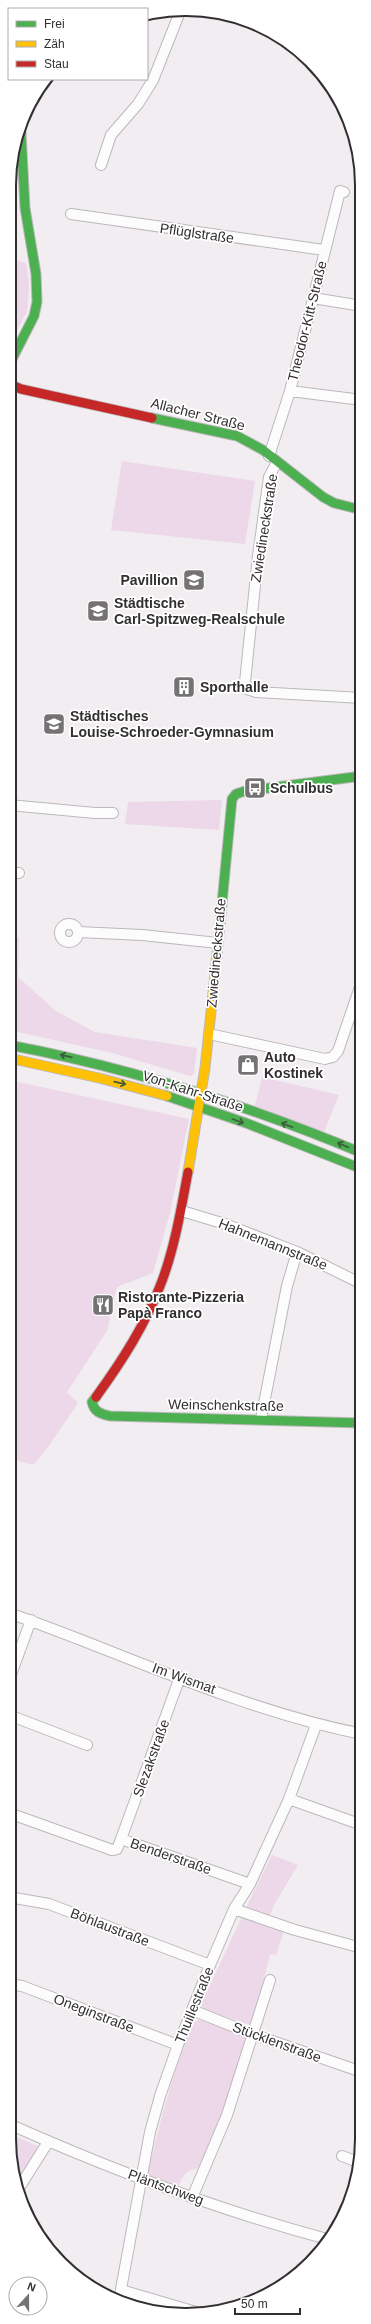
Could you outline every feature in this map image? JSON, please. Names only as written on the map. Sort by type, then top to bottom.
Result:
[{"type":"street","points":[[101,165],[110,135],[138,104],[153,80],[178,16]]},
{"type":"street","points":[[16,351],[34,316],[37,302],[36,274],[25,208],[22,143]]},
{"type":"street","name":"Theodor-Kitt-Straße","points":[[273,459],[324,250],[340,191],[344,192]]},
{"type":"street","name":"Pflüglstraße","points":[[71,214],[324,250]]},
{"type":"street","points":[[313,298],[355,305]]},
{"type":"street","name":"Allacher Straße","points":[[16,387],[232,434],[251,442],[334,503],[355,508]]},
{"type":"street","points":[[290,391],[355,399]]},
{"type":"street","name":"Zwiedineckstraße","points":[[273,459],[269,477],[258,556],[246,682],[247,689],[256,692],[355,698]]},
{"type":"street","name":"Zwiedineckstraße","points":[[93,1408],[92,1402],[125,1357],[156,1298],[163,1281],[182,1211],[201,1107],[232,799],[236,794],[245,791],[355,777]]},
{"type":"street","points":[[16,806],[100,814],[112,813]]},
{"type":"street","points":[[78,932],[142,935],[218,943]]},
{"type":"street","points":[[209,1034],[324,1059],[333,1058],[338,1051],[355,1001]]},
{"type":"street","name":"Von-Kahr-Straße","points":[[16,1046],[104,1065],[202,1093],[355,1150]]},
{"type":"street","name":"Von-Kahr-Straße","points":[[16,1060],[128,1085],[201,1107],[355,1166]]},
{"type":"street","name":"Hahnemannstraße","points":[[182,1211],[225,1224],[297,1252],[355,1281]]},
{"type":"street","points":[[261,1419],[287,1286],[297,1252]]},
{"type":"street","name":"Weinschenkstraße","points":[[93,1408],[99,1414],[110,1416],[355,1423]]},
{"type":"street","name":"Im Wismat","points":[[16,1615],[180,1677],[316,1725],[355,1733]]},
{"type":"street","points":[[16,1661],[31,1620]]},
{"type":"street","name":"Slezakstraße","points":[[121,1839],[180,1677]]},
{"type":"street","points":[[16,1718],[87,1745]]},
{"type":"street","name":"Thuillestraße","points":[[120,2295],[150,2132],[178,2044],[234,1910],[250,1884],[289,1799],[316,1725]]},
{"type":"street","points":[[289,1799],[355,1823]]},
{"type":"street","name":"Benderstraße","points":[[16,1816],[112,1850],[117,1849],[121,1839],[250,1884]]},
{"type":"street","name":"Böhlaustraße","points":[[16,1898],[49,1904],[210,1965]]},
{"type":"street","points":[[234,1910],[295,1930],[355,1946]]},
{"type":"street","points":[[192,2198],[227,2116],[270,1980]]},
{"type":"street","name":"Oneginstraße","points":[[16,1985],[178,2044]]},
{"type":"street","name":"Stücklenstraße","points":[[192,2010],[252,2034],[355,2070]]},
{"type":"street","name":"Pläntschweg","points":[[16,2128],[192,2198],[270,2224],[323,2238]]},
{"type":"street","points":[[22,2183],[48,2142]]},
{"type":"street","points":[[342,2156],[354,2161]]},
{"type":"street","points":[[122,2296],[178,2308]]},
{"type":"shaded area","points":[[16,260],[26,263],[29,285],[27,312],[16,332]]},
{"type":"shaded area","points":[[122,461],[255,481],[245,544],[111,530]]},
{"type":"shaded area","points":[[222,800],[219,830],[125,824],[128,802]]},
{"type":"shaded area","points":[[16,937],[19,937],[18,977],[56,1011],[95,1032],[197,1048],[194,1074],[190,1076],[112,1053],[16,1032]]},
{"type":"shaded area","points":[[262,1077],[339,1095],[324,1132],[255,1106]]},
{"type":"shaded area","points":[[16,1082],[189,1119],[170,1213],[153,1273],[117,1287],[107,1331],[67,1392],[78,1403],[46,1450],[33,1465],[16,1460]]},
{"type":"shaded area","points":[[272,1855],[298,1865],[274,1905],[269,1917],[246,1910],[246,1908]]},
{"type":"shaded area","points":[[242,1917],[284,1931],[276,1955],[270,1954],[254,2021],[250,2025],[203,2009],[201,2004]]},
{"type":"shaded area","points":[[199,2020],[245,2036],[246,2040],[223,2117],[200,2168],[186,2173],[178,2187],[150,2176],[148,2173],[162,2115],[173,2078],[194,2022]]},
{"type":"shaded area","points":[[16,2137],[42,2148],[21,2179],[17,2161]]},
{"type":"traffic: fast","points":[[16,351],[34,316],[37,302],[36,274],[25,208],[22,143]]},
{"type":"traffic: fast","points":[[152,418],[237,436],[263,450],[323,497],[334,503],[355,508]]},
{"type":"traffic: fast","points":[[217,955],[232,799],[236,794],[245,791],[355,777]]},
{"type":"traffic: fast","points":[[16,1046],[99,1065],[188,1090],[275,1119],[355,1150]]},
{"type":"traffic: fast","points":[[167,1096],[246,1123],[355,1166]]},
{"type":"traffic: fast","points":[[96,1397],[92,1402],[94,1408],[101,1413],[110,1416],[355,1423]]},
{"type":"traffic: slow","points":[[188,1172],[205,1068],[217,955]]},
{"type":"traffic: slow","points":[[16,1060],[99,1078],[167,1096]]},
{"type":"traffic: jam","points":[[16,387],[152,418]]},
{"type":"traffic: jam","points":[[96,1397],[133,1342],[156,1297],[167,1268],[174,1241],[188,1172]]},
{"type":"place","name":"Pavillion","points":[[194,580]]},
{"type":"place","name":"Städtische Carl-Spitzweg-Realschule","points":[[98,611]]},
{"type":"place","name":"Sporthalle","points":[[184,687]]},
{"type":"place","name":"Städtisches Louise-Schroeder-Gymnasium","points":[[54,724]]},
{"type":"place","name":"Schulbus","points":[[255,788]]},
{"type":"place","name":"Auto Kostinek","points":[[248,1065]]},
{"type":"place","name":"Ristorante-Pizzeria Papà Franco","points":[[103,1305]]}]
